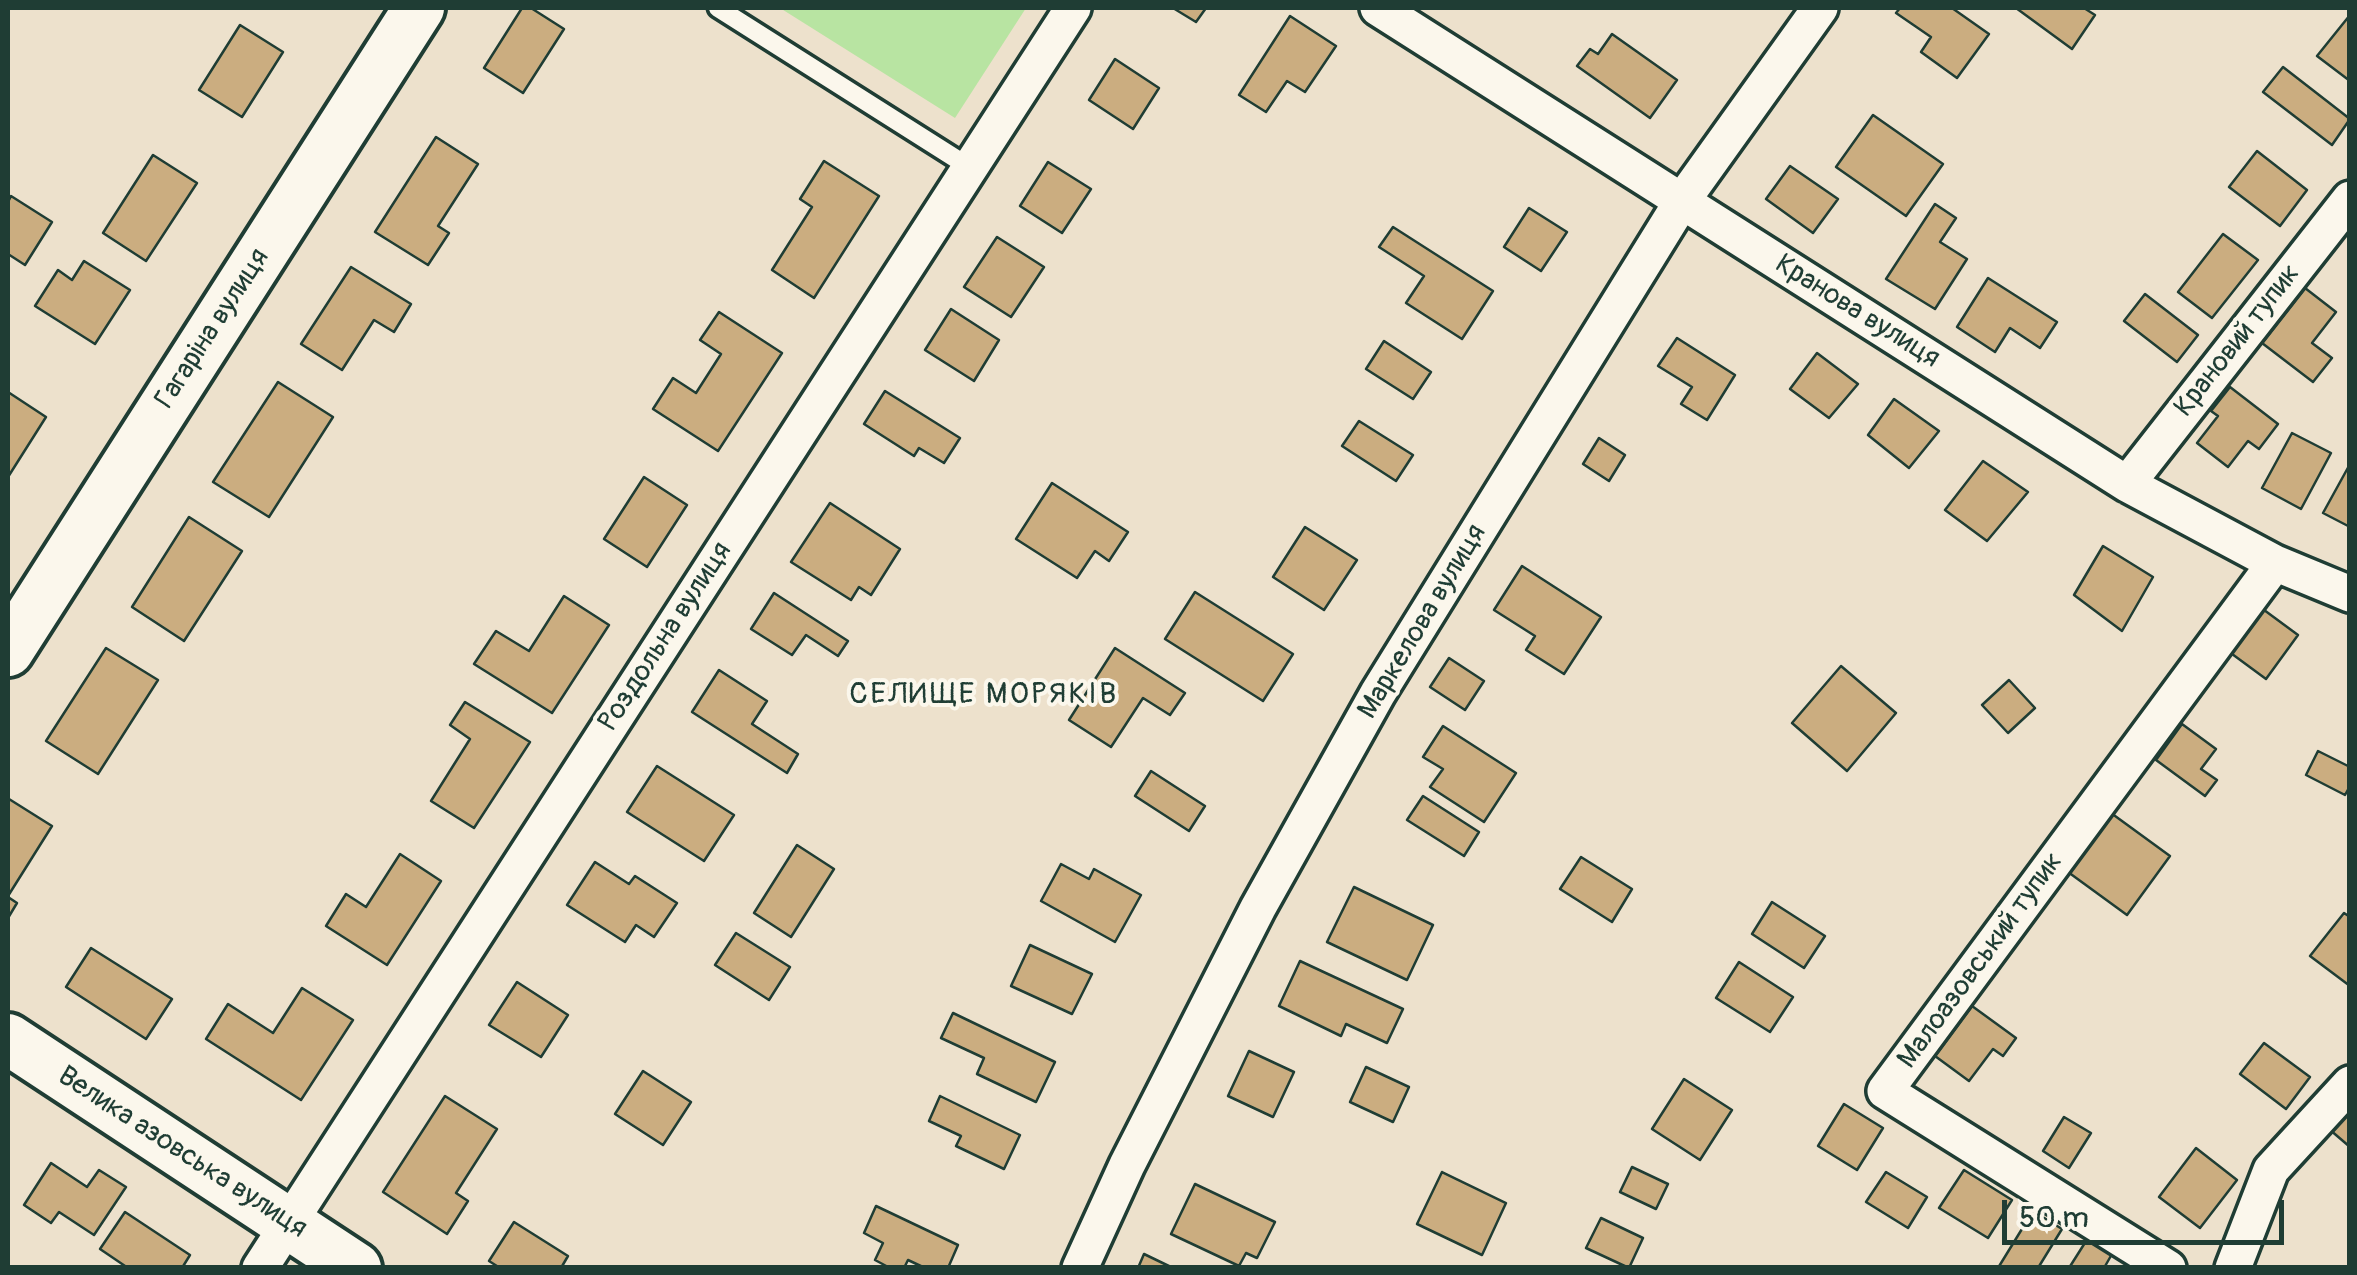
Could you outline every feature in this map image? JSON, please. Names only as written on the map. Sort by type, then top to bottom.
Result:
[{"type":"street","name":"Гагаріна вулиця","points":[[8,651],[419,8]]},
{"type":"street","name":"Роздольна вулиця","points":[[260,1268],[1072,8]]},
{"type":"street","name":"Кранова вулиця","points":[[1378,8],[2127,484],[2275,563],[2350,594]]},
{"type":"street","name":"Маркелова вулиця","points":[[1080,1268],[1127,1165],[1258,908],[1378,694],[1682,201],[1820,8]]},
{"type":"street","name":"Крановий тупик","points":[[2127,484],[2350,199]]},
{"type":"street","name":"Малоазовський тупик","points":[[2168,1268],[1885,1090],[2275,563]]},
{"type":"street","name":"Велика азовська вулиця","points":[[8,1040],[356,1268]]},
{"type":"street","points":[[2233,1268],[2270,1170],[2350,1084]]},
{"type":"lane","points":[[718,8],[969,167]]},
{"type":"green space","points":[[780,8],[1026,8],[955,118]]},
{"type":"building","points":[[522,8],[531,8],[564,29],[523,93],[484,68]]},
{"type":"building","points":[[1173,8],[1206,8],[1196,22]]},
{"type":"building","points":[[1900,8],[1952,8],[1989,34],[1957,78],[1921,52],[1931,37],[1896,13]]},
{"type":"building","points":[[2016,8],[2084,8],[2095,15],[2072,49]]},
{"type":"building","points":[[2350,15],[2350,81],[2317,56]]},
{"type":"building","points":[[1290,16],[1336,46],[1305,92],[1287,81],[1266,112],[1239,95]]},
{"type":"building","points":[[240,25],[283,52],[242,117],[199,90]]},
{"type":"building","points":[[1612,34],[1677,80],[1650,118],[1577,66],[1590,49],[1598,54]]},
{"type":"building","points":[[1115,59],[1159,88],[1133,129],[1089,100]]},
{"type":"building","points":[[2283,67],[2350,119],[2332,145],[2263,92]]},
{"type":"building","points":[[1873,115],[1943,164],[1906,216],[1836,167]]},
{"type":"building","points":[[436,137],[478,164],[438,226],[449,233],[428,265],[375,232]]},
{"type":"building","points":[[2257,151],[2307,190],[2280,226],[2229,187]]},
{"type":"building","points":[[153,155],[197,183],[146,261],[103,233]]},
{"type":"building","points":[[824,161],[879,196],[814,298],[772,270],[812,207],[800,199]]},
{"type":"building","points":[[1048,162],[1091,189],[1062,233],[1020,206]]},
{"type":"building","points":[[1790,166],[1838,199],[1813,233],[1766,199]]},
{"type":"building","points":[[11,196],[52,222],[25,265],[8,254]]},
{"type":"building","points":[[1935,204],[1956,218],[1940,242],[1967,259],[1935,309],[1886,279]]},
{"type":"building","points":[[1529,208],[1567,232],[1541,271],[1504,247]]},
{"type":"building","points":[[1393,227],[1493,291],[1462,339],[1406,303],[1424,276],[1379,247]]},
{"type":"building","points":[[2223,234],[2258,260],[2212,318],[2178,292]]},
{"type":"building","points":[[997,237],[1044,267],[1011,317],[964,287]]},
{"type":"building","points":[[84,261],[130,290],[95,344],[35,306],[58,270],[72,280]]},
{"type":"building","points":[[351,267],[411,304],[394,332],[374,320],[342,370],[301,344]]},
{"type":"building","points":[[1988,278],[2057,322],[2040,348],[2010,328],[1995,352],[1957,327]]},
{"type":"building","points":[[2305,288],[2336,312],[2312,343],[2332,358],[2313,382],[2262,343]]},
{"type":"building","points":[[2145,294],[2198,335],[2177,362],[2124,321]]},
{"type":"building","points":[[951,309],[999,340],[974,381],[925,350]]},
{"type":"building","points":[[719,312],[782,353],[718,451],[653,409],[673,378],[696,393],[721,354],[700,340]]},
{"type":"building","points":[[1677,338],[1735,375],[1707,420],[1681,404],[1692,387],[1658,366]]},
{"type":"building","points":[[1384,341],[1431,372],[1413,399],[1366,369]]},
{"type":"building","points":[[1817,353],[1858,384],[1829,418],[1790,389]]},
{"type":"building","points":[[278,382],[333,417],[269,517],[213,482]]},
{"type":"building","points":[[2230,387],[2278,424],[2259,449],[2248,441],[2228,467],[2197,443],[2218,416],[2211,411]]},
{"type":"building","points":[[885,391],[960,438],[944,463],[919,448],[914,456],[864,424]]},
{"type":"building","points":[[8,392],[46,417],[8,477]]},
{"type":"building","points":[[1894,399],[1939,431],[1909,468],[1868,435]]},
{"type":"building","points":[[1359,421],[1413,455],[1396,481],[1342,446]]},
{"type":"building","points":[[2292,433],[2331,453],[2301,509],[2262,488]]},
{"type":"building","points":[[1599,438],[1625,455],[1609,481],[1583,464]]},
{"type":"building","points":[[1983,461],[2028,492],[1987,541],[1945,510]]},
{"type":"building","points":[[2350,464],[2350,527],[2323,513]]},
{"type":"building","points":[[644,477],[687,505],[647,567],[604,539]]},
{"type":"building","points":[[1052,483],[1128,532],[1109,561],[1095,551],[1077,578],[1016,539]]},
{"type":"building","points":[[830,503],[900,549],[871,595],[859,587],[851,600],[791,562]]},
{"type":"building","points":[[189,517],[242,551],[184,641],[132,607]]},
{"type":"building","points":[[1305,527],[1357,560],[1324,610],[1273,577]]},
{"type":"building","points":[[2103,546],[2153,577],[2122,631],[2074,595]]},
{"type":"building","points":[[1522,566],[1601,617],[1564,674],[1526,650],[1535,636],[1494,610]]},
{"type":"building","points":[[1195,592],[1293,654],[1263,701],[1165,639]]},
{"type":"building","points":[[774,593],[848,641],[838,656],[806,635],[792,655],[751,629]]},
{"type":"building","points":[[564,596],[609,625],[552,713],[474,664],[496,631],[529,651]]},
{"type":"building","points":[[2260,607],[2298,635],[2266,679],[2228,651]]},
{"type":"building","points":[[106,648],[158,680],[98,774],[46,741]]},
{"type":"building","points":[[1115,648],[1185,693],[1170,715],[1143,698],[1111,747],[1069,720]]},
{"type":"building","points":[[1449,658],[1484,681],[1465,710],[1430,687]]},
{"type":"building","points":[[1841,666],[1896,713],[1847,771],[1792,723]]},
{"type":"building","points":[[719,670],[767,701],[752,724],[798,754],[787,773],[692,712]]},
{"type":"building","points":[[2009,680],[2035,708],[2008,733],[1982,705]]},
{"type":"building","points":[[465,702],[530,742],[474,828],[431,801],[470,739],[450,725]]},
{"type":"building","points":[[2182,724],[2216,749],[2201,769],[2217,780],[2205,796],[2156,760]]},
{"type":"building","points":[[1443,726],[1516,773],[1484,822],[1430,787],[1443,769],[1423,757]]},
{"type":"building","points":[[2318,751],[2350,767],[2350,786],[2345,795],[2306,775]]},
{"type":"building","points":[[657,766],[734,815],[704,861],[627,812]]},
{"type":"building","points":[[1151,771],[1205,806],[1189,831],[1135,796]]},
{"type":"building","points":[[1423,796],[1479,832],[1464,856],[1407,820]]},
{"type":"building","points":[[9,799],[52,826],[8,896],[8,802]]},
{"type":"building","points":[[2111,813],[2170,856],[2127,915],[2068,872]]},
{"type":"building","points":[[797,845],[834,869],[791,937],[754,913]]},
{"type":"building","points":[[400,854],[441,881],[387,965],[326,926],[346,894],[366,907]]},
{"type":"building","points":[[1581,857],[1632,889],[1612,922],[1560,889]]},
{"type":"building","points":[[595,862],[629,884],[635,876],[677,903],[654,937],[636,925],[625,942],[567,905]]},
{"type":"building","points":[[1061,864],[1089,879],[1094,869],[1141,895],[1115,942],[1041,901]]},
{"type":"building","points":[[1354,887],[1433,925],[1407,980],[1327,942]]},
{"type":"building","points":[[8,897],[17,903],[8,918]]},
{"type":"building","points":[[1772,902],[1825,936],[1804,968],[1752,934]]},
{"type":"building","points":[[2344,913],[2350,917],[2350,986],[2310,956]]},
{"type":"building","points":[[736,933],[790,967],[769,1000],[715,965]]},
{"type":"building","points":[[1030,945],[1092,974],[1072,1014],[1011,986]]},
{"type":"building","points":[[91,948],[172,999],[146,1039],[66,987]]},
{"type":"building","points":[[1300,961],[1403,1009],[1387,1043],[1346,1024],[1341,1036],[1279,1006]]},
{"type":"building","points":[[1739,962],[1793,997],[1770,1032],[1716,998]]},
{"type":"building","points":[[517,982],[568,1015],[541,1057],[489,1025]]},
{"type":"building","points":[[302,988],[353,1020],[301,1100],[206,1039],[228,1004],[273,1033]]},
{"type":"building","points":[[1972,1006],[2016,1038],[2003,1056],[1993,1049],[1969,1081],[1935,1056]]},
{"type":"building","points":[[953,1013],[1055,1062],[1036,1102],[977,1074],[984,1058],[941,1038]]},
{"type":"building","points":[[2264,1043],[2310,1077],[2286,1109],[2240,1074]]},
{"type":"building","points":[[1249,1051],[1294,1072],[1273,1117],[1228,1096]]},
{"type":"building","points":[[1366,1067],[1409,1087],[1393,1122],[1350,1102]]},
{"type":"building","points":[[643,1071],[691,1102],[663,1145],[615,1114]]},
{"type":"building","points":[[1684,1079],[1732,1110],[1700,1160],[1652,1129]]},
{"type":"building","points":[[445,1096],[497,1129],[456,1193],[468,1201],[447,1234],[383,1192]]},
{"type":"building","points":[[940,1096],[1020,1135],[1004,1169],[956,1146],[961,1136],[929,1121]]},
{"type":"building","points":[[1844,1104],[1883,1128],[1857,1170],[1818,1146]]},
{"type":"building","points":[[2350,1106],[2350,1147],[2329,1129]]},
{"type":"building","points":[[2064,1117],[2091,1133],[2069,1168],[2043,1151]]},
{"type":"building","points":[[2196,1148],[2237,1180],[2200,1228],[2159,1197]]},
{"type":"building","points":[[51,1163],[87,1187],[99,1170],[126,1187],[94,1235],[59,1212],[51,1223],[24,1205]]},
{"type":"building","points":[[1632,1167],[1668,1184],[1656,1209],[1620,1192]]},
{"type":"building","points":[[1964,1170],[2012,1200],[1988,1238],[1939,1208]]},
{"type":"building","points":[[1442,1172],[1506,1203],[1482,1255],[1417,1224]]},
{"type":"building","points":[[1886,1172],[1927,1197],[1908,1228],[1866,1202]]},
{"type":"building","points":[[1195,1184],[1275,1222],[1257,1258],[1246,1253],[1239,1266],[1171,1234]]},
{"type":"building","points":[[876,1206],[958,1245],[948,1268],[925,1268],[908,1260],[904,1268],[890,1268],[875,1260],[883,1243],[864,1233]]},
{"type":"building","points":[[2033,1211],[2062,1229],[2038,1268],[1998,1268]]},
{"type":"building","points":[[125,1212],[190,1255],[182,1268],[128,1268],[100,1249]]},
{"type":"building","points":[[1601,1218],[1643,1238],[1629,1268],[1586,1248]]},
{"type":"building","points":[[514,1222],[568,1256],[561,1268],[500,1268],[489,1261]]},
{"type":"building","points":[[2088,1238],[2112,1254],[2104,1268],[2069,1268]]},
{"type":"building","points":[[1144,1254],[1173,1268],[1138,1268]]},
{"type":"district","name":"СЕЛИЩЕ МОРЯКІВ","points":[[984,695]]}]
